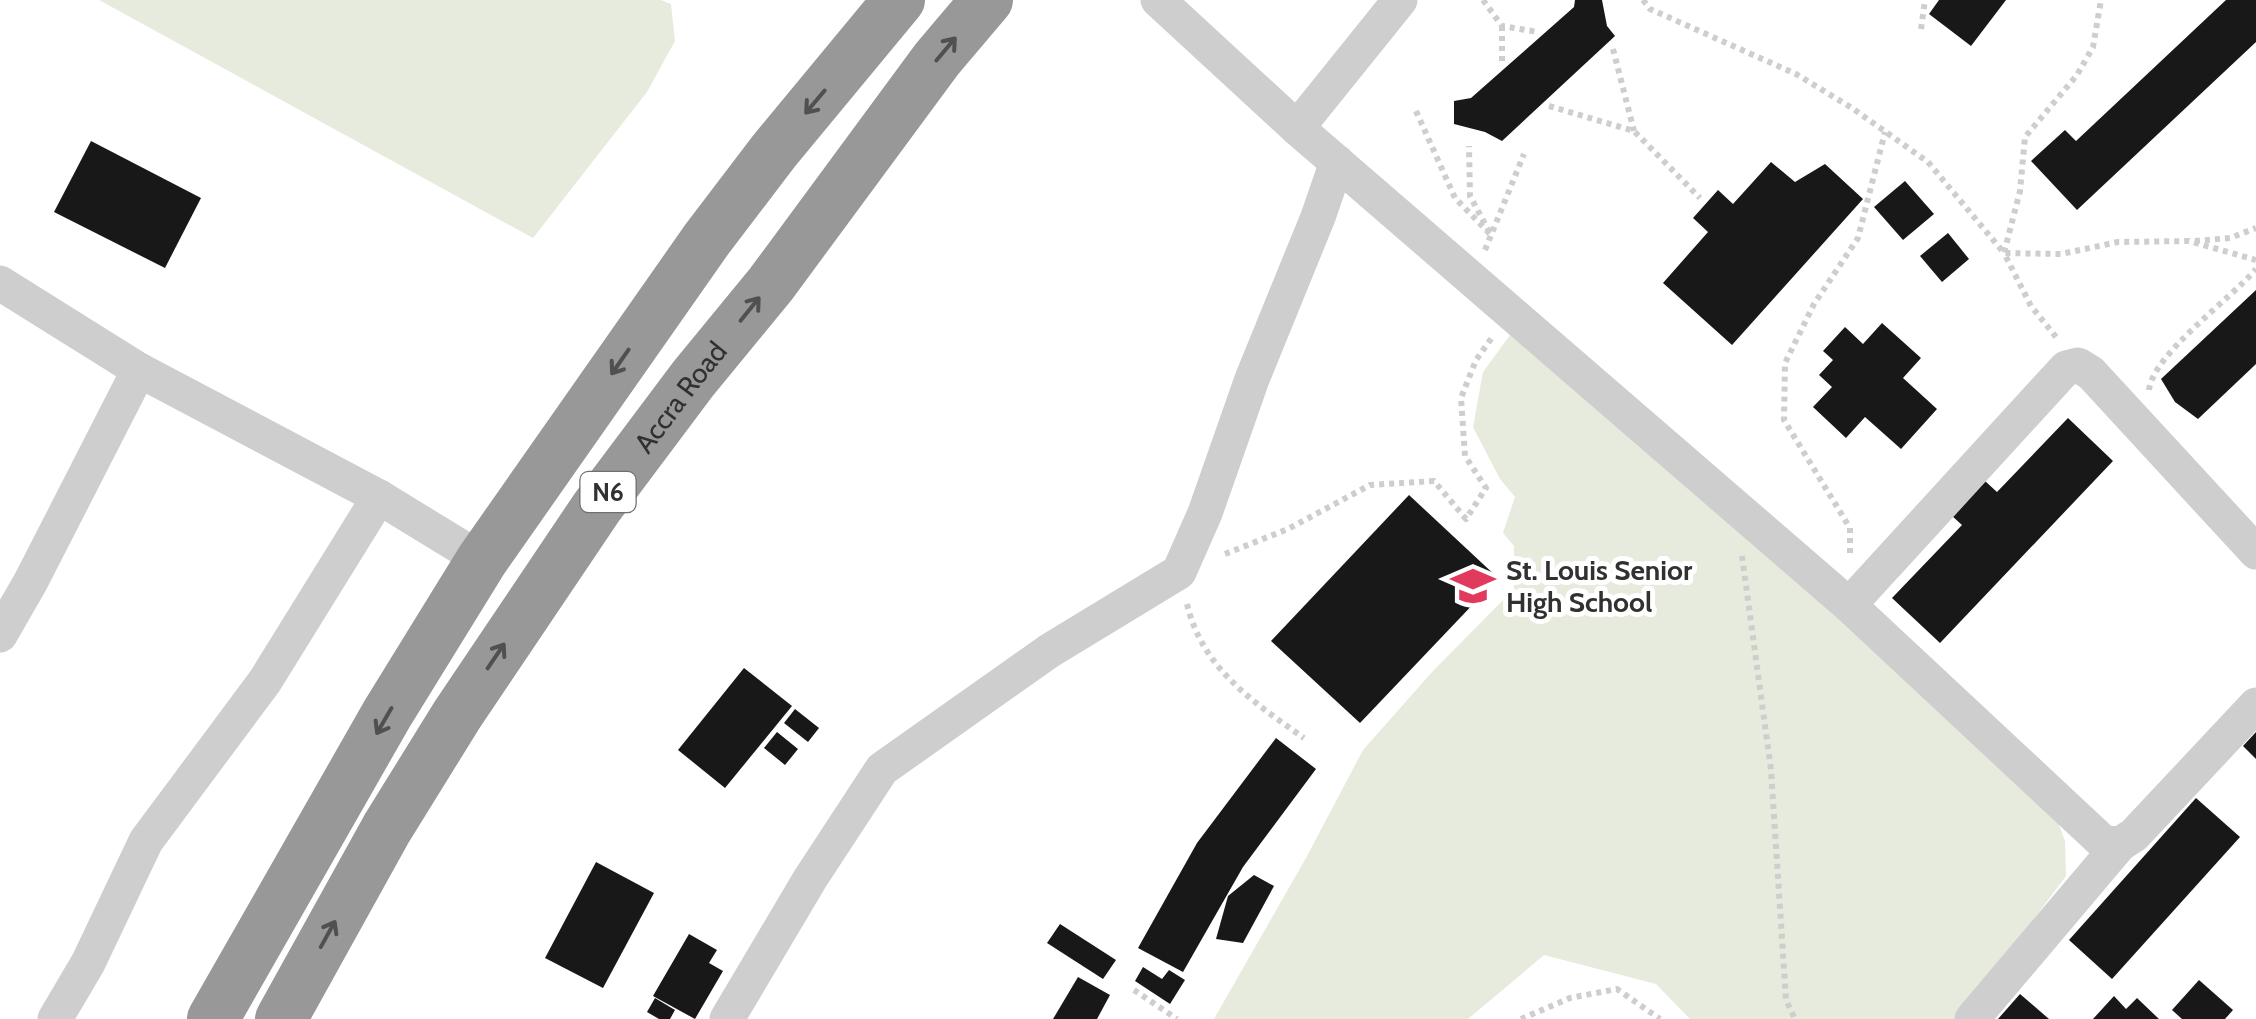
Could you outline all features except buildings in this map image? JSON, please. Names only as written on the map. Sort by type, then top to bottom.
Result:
[{"type":"highway","name":"N6","points":[[213,1019],[387,714],[482,560],[707,239],[774,151],[900,0]]},
{"type":"highway","name":"Accra Road","points":[[281,1019],[427,764],[597,507],[693,379],[772,284],[937,59],[987,0]]},
{"type":"street","points":[[1158,0],[1297,128],[1849,605],[2104,843],[2120,844]]},
{"type":"street","points":[[1297,128],[1400,0]]},
{"type":"street","points":[[729,1019],[810,879],[882,770],[1049,652],[1179,572],[1205,513],[1252,379],[1337,162]]},
{"type":"street","points":[[0,284],[140,370],[379,497],[482,560]]},
{"type":"street","points":[[1849,605],[2066,368],[2078,365],[2090,373],[2256,552]]},
{"type":"street","points":[[0,635],[140,370]]},
{"type":"street","points":[[55,1019],[88,964],[146,841],[264,681],[379,497]]},
{"type":"street","points":[[1972,1019],[2120,844],[2134,835],[2256,705]]},
{"type":"path","points":[[1483,0],[1502,26],[1502,64]]},
{"type":"path","points":[[1643,0],[1650,9],[1796,74],[1928,162],[2004,253],[2031,306],[2078,365]]},
{"type":"path","points":[[1920,29],[1925,0]]},
{"type":"path","points":[[2004,253],[2020,191],[2025,136],[2077,75],[2093,47],[2101,0]]},
{"type":"path","points":[[1502,26],[1538,32]]},
{"type":"path","points":[[1613,49],[1634,131]]},
{"type":"path","points":[[1548,106],[1634,131],[1700,198]]},
{"type":"path","points":[[1416,111],[1455,198],[1492,235]]},
{"type":"path","points":[[1849,605],[1850,528],[1784,420],[1784,363],[1814,304],[1858,238],[1885,132]]},
{"type":"path","points":[[1468,146],[1470,196],[1492,235]]},
{"type":"path","points":[[1473,279],[1524,154]]},
{"type":"path","points":[[2004,253],[2061,254],[2118,242],[2230,238],[2256,228]]},
{"type":"path","points":[[2188,241],[2256,260]]},
{"type":"path","points":[[2148,393],[2150,380],[2177,345],[2256,269]]},
{"type":"path","points":[[1304,738],[1240,693],[1193,632],[1179,572],[1288,529],[1370,485],[1434,481],[1466,519],[1486,488],[1464,456],[1461,398],[1476,360],[1494,334],[1518,318]]},
{"type":"path","points":[[1734,505],[1770,770],[1786,1000],[1794,1019]]},
{"type":"path","points":[[1520,1019],[1570,998],[1617,989],[1660,1019]]},
{"type":"path","points":[[1134,990],[1178,1019]]},
{"type":"shaded area","points":[[99,0],[661,0],[671,4],[675,41],[647,92],[533,238]]},
{"type":"shaded area","points":[[1510,335],[1538,352],[2053,809],[2065,841],[2066,876],[1959,1019],[1690,1019],[1656,984],[1544,955],[1468,1019],[1214,1019],[1363,750],[1432,672],[1514,589],[1514,546],[1503,533],[1515,497],[1500,479],[1473,427],[1483,372]]},
{"type":"place","name":"St. Louis Senior High School","points":[[1473,586]]}]
